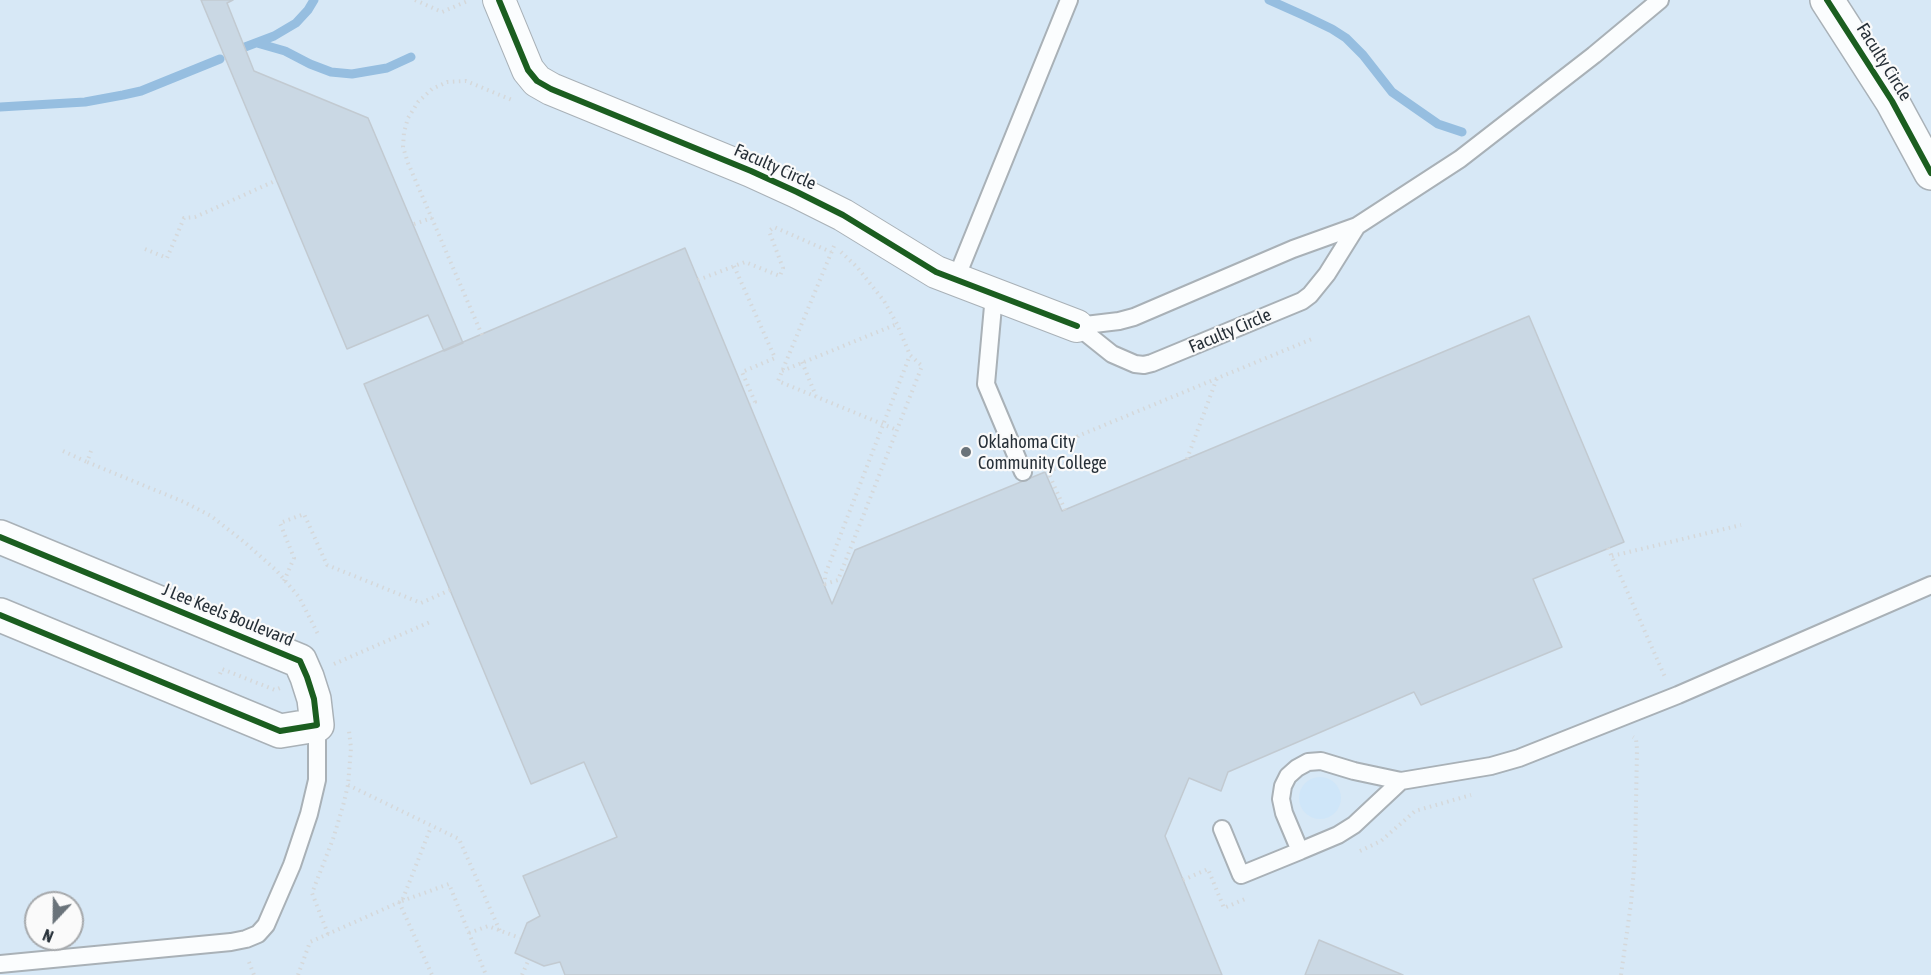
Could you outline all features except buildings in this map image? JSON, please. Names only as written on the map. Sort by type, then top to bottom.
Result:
[{"type":"street","name":"Faculty Circle","points":[[500,0],[528,70],[537,81],[551,89],[797,192],[843,215],[936,272],[955,281],[1077,326]]},
{"type":"street","name":"Faculty Circle","points":[[1827,0],[1892,101],[1931,173]]},
{"type":"street","name":"J Lee Keels Boulevard","points":[[0,537],[300,661],[314,699],[317,725]]},
{"type":"street","points":[[0,615],[280,731],[317,725]]},
{"type":"lane","points":[[955,281],[1069,0]]},
{"type":"lane","name":"Faculty Circle","points":[[1077,326],[1134,317],[1293,249],[1357,226],[1460,159],[1594,55],[1660,0]]},
{"type":"lane","name":"Faculty Circle","points":[[1077,326],[1112,354],[1134,364],[1152,363],[1302,301],[1327,274],[1357,226]]},
{"type":"lane","points":[[994,295],[986,384],[1023,472]]},
{"type":"lane","points":[[1300,851],[1284,813],[1281,799],[1283,786],[1288,776],[1308,762],[1321,761],[1401,782],[1491,766],[1519,758],[1678,695],[1931,585]]},
{"type":"lane","points":[[0,964],[231,942],[258,934],[266,925],[292,865],[309,814],[317,780],[317,725]]},
{"type":"lane","points":[[1222,830],[1241,875],[1338,836],[1354,825],[1401,782]]},
{"type":"path","points":[[415,0],[442,12],[470,0]]},
{"type":"path","points":[[482,335],[408,163],[403,147],[404,132],[408,118],[418,102],[432,89],[447,82],[466,81],[520,103]]},
{"type":"path","points":[[146,249],[167,258],[184,218],[195,217],[278,180]]},
{"type":"path","points":[[414,224],[432,218]]},
{"type":"path","points":[[698,280],[745,262],[780,276],[783,268],[769,231],[774,227],[831,252]]},
{"type":"path","points":[[826,238],[857,267],[884,301],[910,354],[922,366],[838,580],[825,584],[825,575],[910,354]]},
{"type":"path","points":[[834,245],[778,381],[897,430]]},
{"type":"path","points":[[734,266],[775,358],[742,372],[755,402],[750,404]]},
{"type":"path","points":[[782,370],[897,324]]},
{"type":"path","points":[[1065,510],[1048,472],[1064,465],[1077,436],[1312,339]]},
{"type":"path","points":[[802,362],[816,397]]},
{"type":"path","points":[[1186,459],[1218,378]]},
{"type":"path","points":[[63,451],[87,462]]},
{"type":"path","points":[[284,580],[294,558],[280,523],[304,514],[327,565],[421,603],[450,590]]},
{"type":"path","points":[[1612,556],[1741,525]]},
{"type":"path","points":[[1608,548],[1665,677]]},
{"type":"path","points":[[331,666],[430,622]]},
{"type":"path","points":[[216,682],[222,669],[275,690],[282,686]]},
{"type":"path","points":[[1621,975],[1631,903],[1636,823],[1636,740],[1634,737],[1626,739]]},
{"type":"path","points":[[348,785],[459,839],[500,931]]},
{"type":"path","points":[[1353,854],[1381,841],[1415,811],[1478,794]]},
{"type":"path","points":[[431,827],[400,901],[432,975]]},
{"type":"path","points":[[1183,880],[1208,869],[1224,908],[1246,899]]},
{"type":"path","points":[[297,975],[310,942],[400,901],[449,884],[486,975]]},
{"type":"path","points":[[469,933],[488,926],[520,938]]},
{"type":"path","points":[[522,975],[529,959]]},
{"type":"path","points":[[248,960],[254,975]]},
{"type":"shaded area","name":"Oklahoma City Community College","points":[[0,0],[1931,0],[1931,975],[0,975]]},
{"type":"shaded area","points":[[1320,777],[1335,783],[1341,798],[1335,813],[1320,819],[1305,813],[1299,798],[1305,783]]},
{"type":"waterway","points":[[245,47],[274,36],[296,23],[314,0]]},
{"type":"waterway","points":[[1269,0],[1332,29],[1346,38],[1363,55],[1392,92],[1438,124],[1462,132]]},
{"type":"waterway","points":[[257,43],[285,51],[331,72],[352,74],[387,68],[411,57]]},
{"type":"waterway","points":[[0,107],[85,102],[123,95],[141,91],[220,59]]},
{"type":"cycle path","points":[[499,0],[528,70],[537,81],[551,89],[797,192],[843,215],[936,272],[1077,326]]},
{"type":"cycle path","points":[[1827,0],[1892,101],[1931,173]]},
{"type":"cycle path","points":[[0,537],[300,661],[314,699],[317,725],[280,731],[0,615]]},
{"type":"place","name":"Oklahoma City Community College","points":[[966,452]]}]
